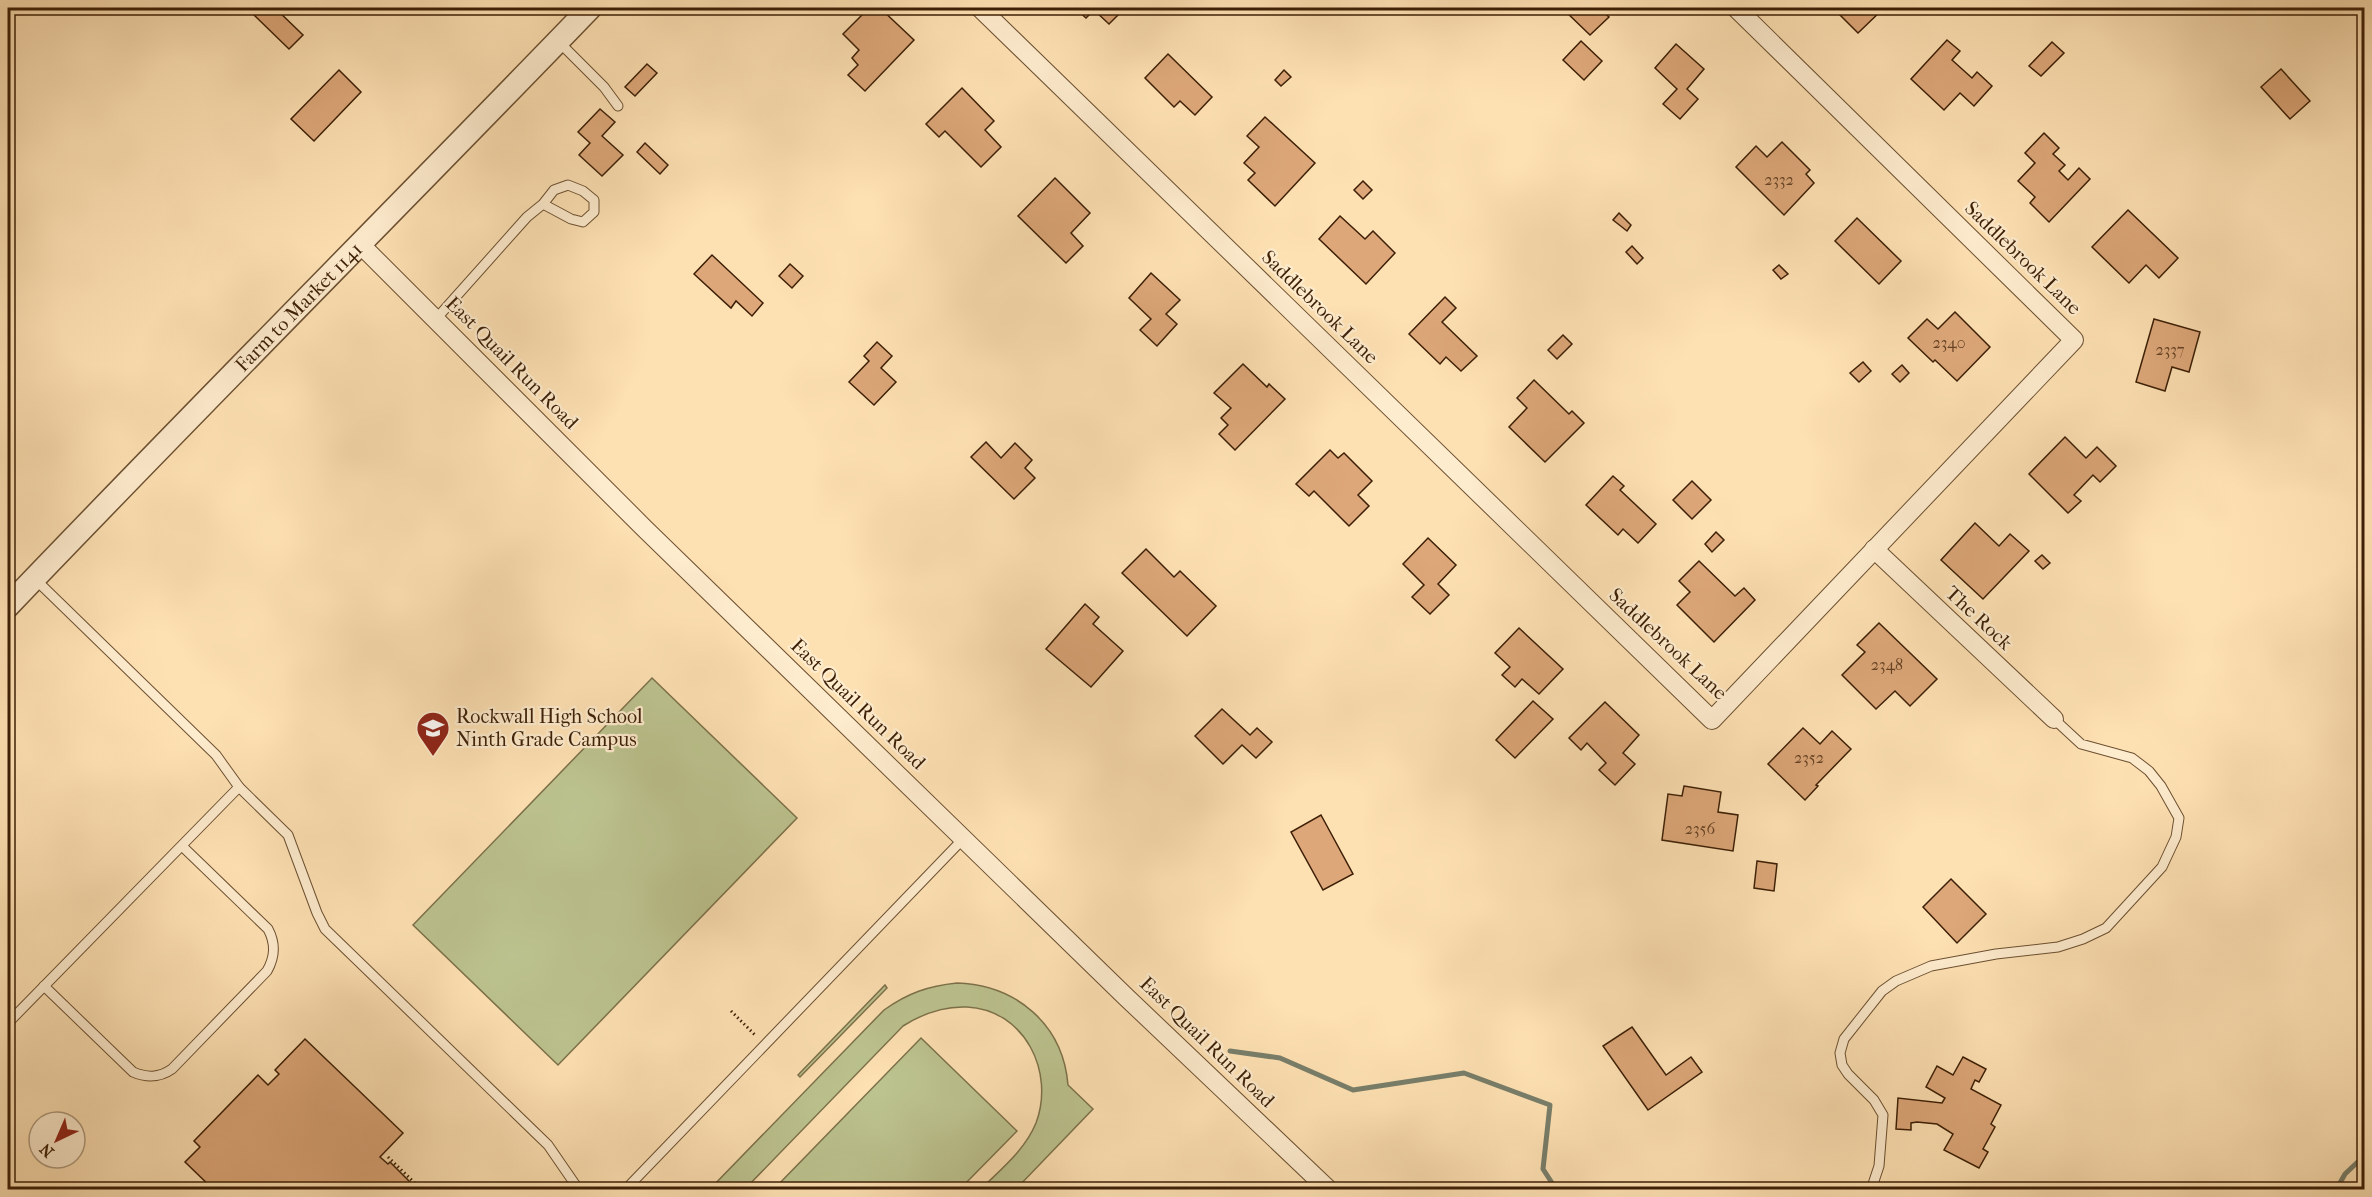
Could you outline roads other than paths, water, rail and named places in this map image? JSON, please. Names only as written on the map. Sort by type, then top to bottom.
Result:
[{"type":"street","name":"Farm to Market 1141","points":[[8,606],[149,458],[590,8]]},
{"type":"street","name":"Saddlebrook Lane","points":[[980,8],[1712,720],[2074,340],[1736,8]]},
{"type":"street","name":"East Quail Run Road","points":[[361,244],[615,499],[1329,1190]]},
{"type":"street","name":"The Rock","points":[[1874,549],[2054,719]]},
{"type":"lane","points":[[558,41],[604,87],[618,106]]},
{"type":"lane","points":[[436,319],[554,190],[568,185],[583,190],[594,200],[594,212],[583,222],[571,219],[543,204]]},
{"type":"lane","points":[[34,578],[216,755],[239,787],[288,835],[325,929],[548,1145],[579,1190]]},
{"type":"lane","points":[[1871,1190],[1879,1166],[1883,1115],[1874,1100],[1848,1074],[1842,1065],[1840,1053],[1845,1039],[1882,991],[1896,981],[1931,966],[1996,954],[2058,947],[2106,928],[2162,867],[2176,837],[2179,818],[2161,786],[2149,771],[2132,758],[2081,744],[2054,719]]},
{"type":"lane","points":[[8,1023],[239,787]]},
{"type":"lane","points":[[625,1190],[964,838]]},
{"type":"lane","points":[[44,986],[133,1072],[147,1077],[161,1075],[181,1060],[267,971],[274,954],[272,937],[268,929],[182,846]]},
{"type":"waterway","points":[[1230,1051],[1280,1058],[1353,1090],[1464,1073],[1550,1105],[1543,1169],[1554,1186]]},
{"type":"waterway","points":[[2336,1190],[2345,1174],[2364,1156]]},
{"type":"place","name":"Rockwall High School Ninth Grade Campus","points":[[433,757]]}]
